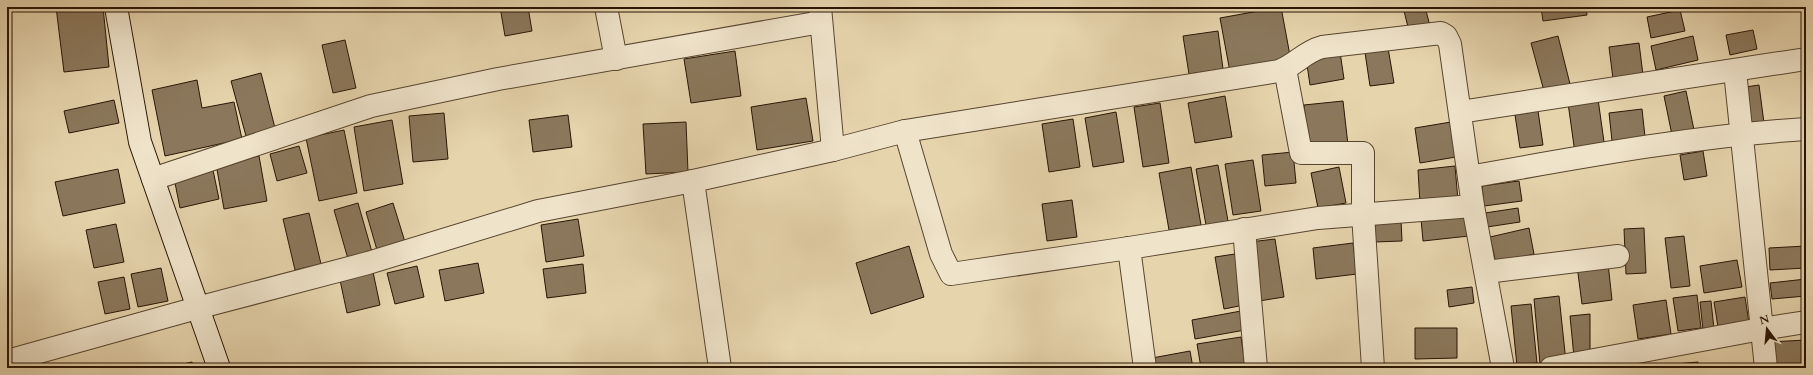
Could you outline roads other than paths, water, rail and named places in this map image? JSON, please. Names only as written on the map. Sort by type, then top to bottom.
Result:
[{"type":"street","points":[[116,7],[140,142],[218,368]]},
{"type":"street","points":[[606,7],[616,59]]},
{"type":"street","points":[[153,180],[372,106],[498,79],[616,59],[821,14],[833,150]]},
{"type":"street","points":[[7,361],[197,308],[368,263],[538,211],[693,181],[833,150],[905,131],[1285,69],[1296,62],[1305,53],[1322,47],[1441,33],[1446,36],[1450,44],[1473,206],[1503,368]]},
{"type":"street","points":[[1460,112],[1806,59]]},
{"type":"street","points":[[1285,69],[1301,153],[1363,153],[1363,214],[1373,368]]},
{"type":"street","points":[[1735,71],[1760,329],[1766,368]]},
{"type":"street","points":[[1469,177],[1587,155],[1742,133],[1806,129]]},
{"type":"street","points":[[905,131],[941,254],[951,274],[1318,218],[1473,206]]},
{"type":"street","points":[[693,181],[717,368]]},
{"type":"street","points":[[1244,229],[1256,368]]},
{"type":"street","points":[[1129,248],[1145,368]]},
{"type":"street","points":[[1486,272],[1618,256]]},
{"type":"street","points":[[1550,368],[1760,329],[1806,322]]}]
